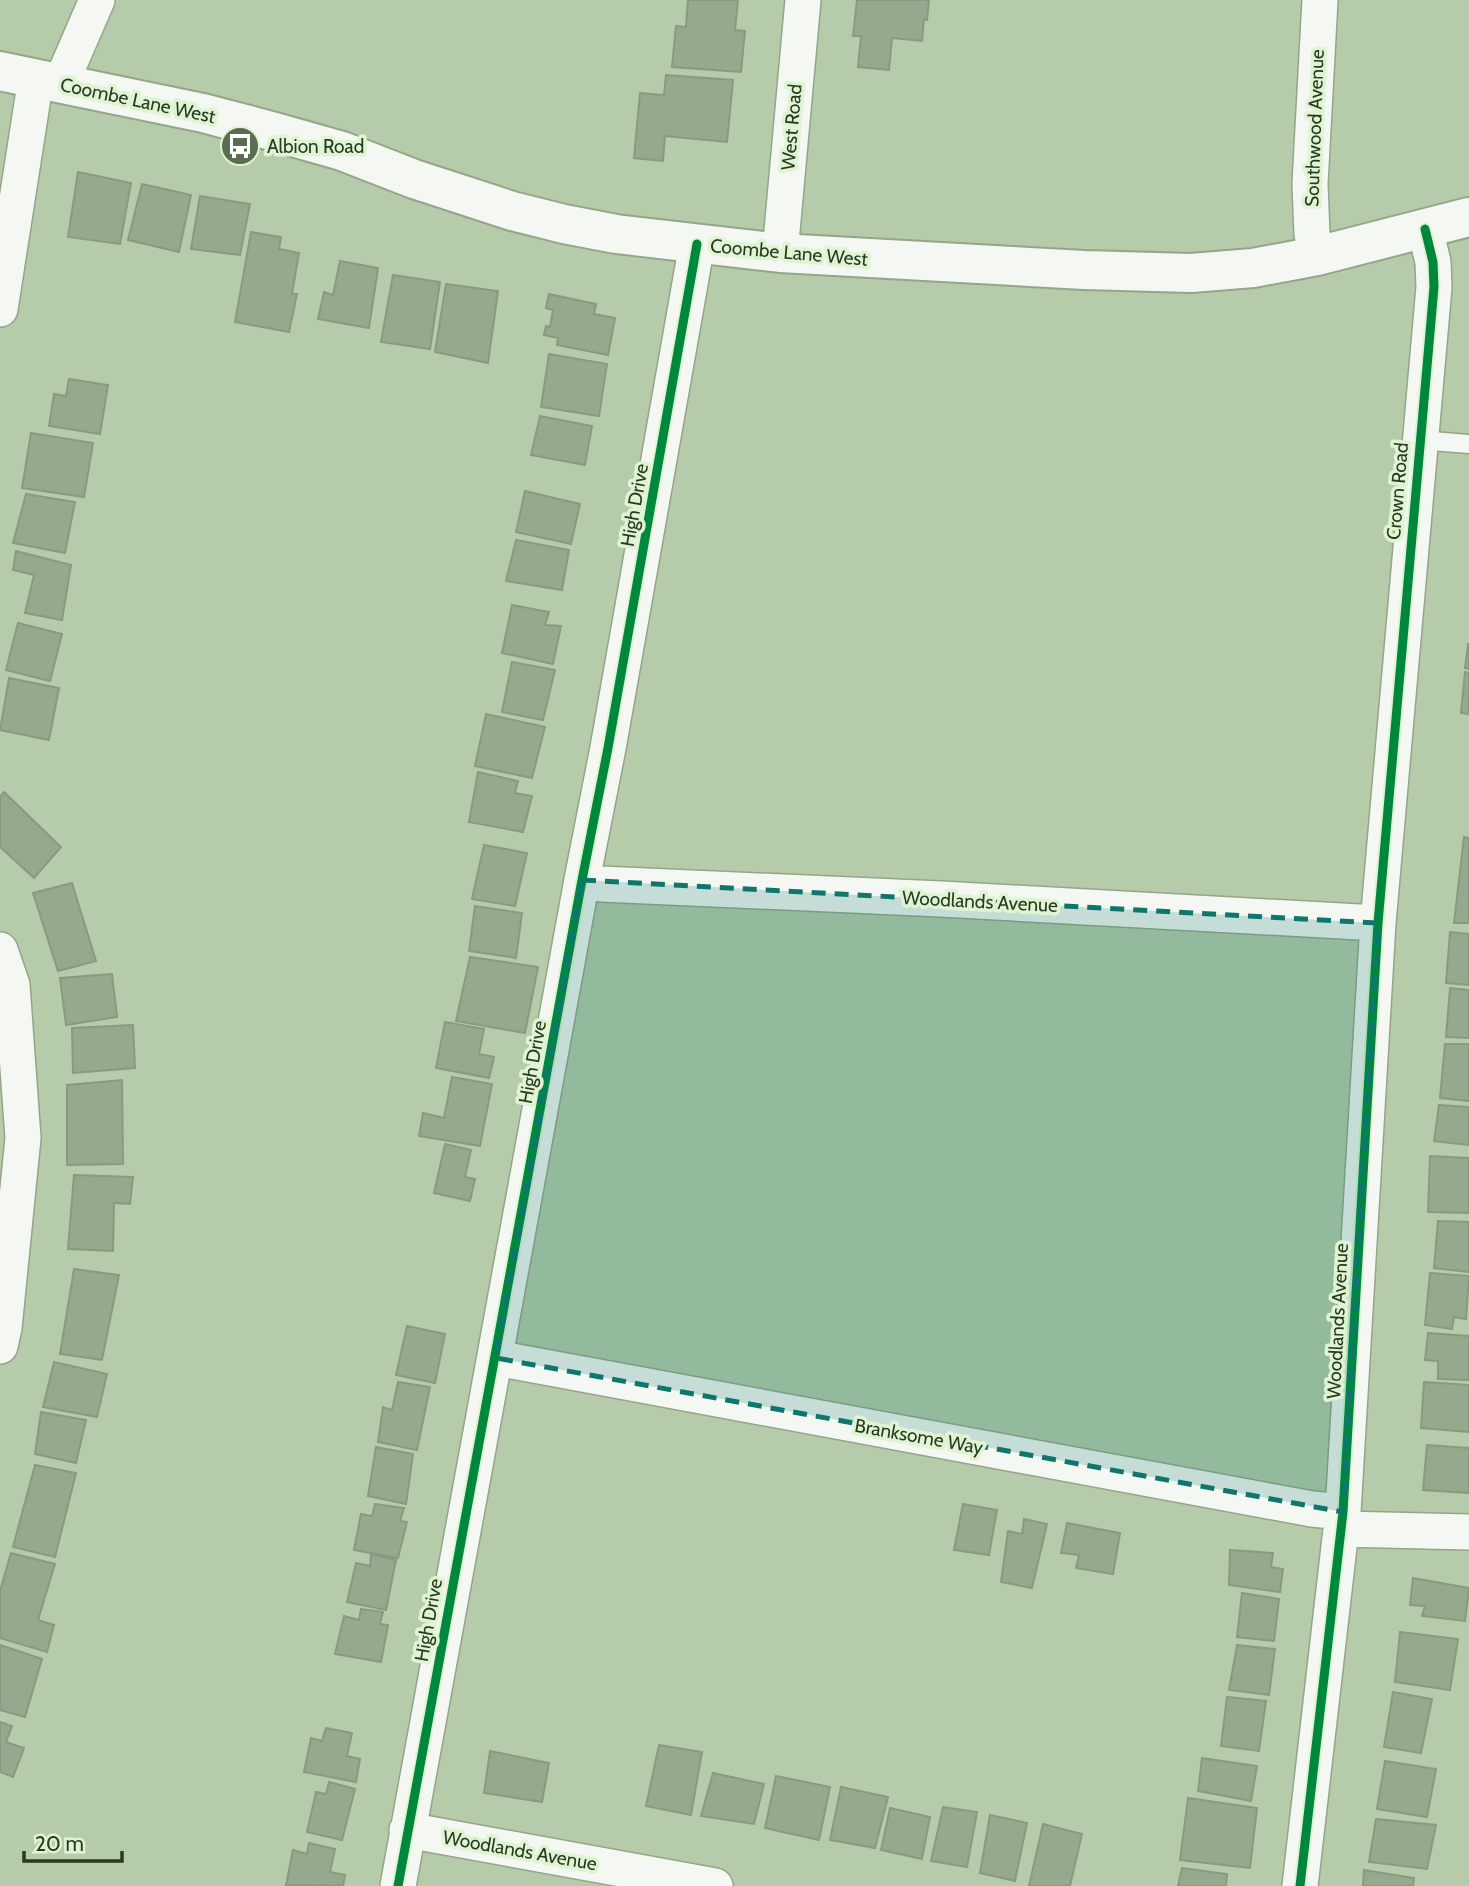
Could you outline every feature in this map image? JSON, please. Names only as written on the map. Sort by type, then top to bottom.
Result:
[{"type":"main road","name":"Coombe Lane West","points":[[32,78],[203,113],[328,147],[414,179],[525,215],[616,234],[780,253],[1084,270],[1191,273],[1253,268],[1317,256],[1469,217]]},
{"type":"street","points":[[0,309],[32,78],[97,0]]},
{"type":"street","name":"West Road","points":[[780,253],[803,0]]},
{"type":"street","name":"Southwood Avenue","points":[[1317,256],[1312,234],[1310,184],[1320,0]]},
{"type":"street","name":"Crown Road","points":[[1392,757],[1434,287],[1433,261],[1425,229]]},
{"type":"street","name":"High Drive","points":[[398,1886],[608,748],[697,244]]},
{"type":"street","name":"Woodlands Avenue","points":[[1300,1886],[1342,1520],[1378,923],[1392,757]]},
{"type":"street","name":"Woodlands Avenue","points":[[582,880],[601,884],[927,898],[1378,923]]},
{"type":"street","points":[[0,950],[12,985],[23,1138],[0,1346]]},
{"type":"street","name":"Branksome Way","points":[[496,1358],[1285,1504],[1342,1520],[1469,1532]]},
{"type":"street","name":"Woodlands Avenue","points":[[407,1830],[715,1886]]},
{"type":"lane","points":[[1419,440],[1469,444]]},
{"type":"highlighted area","points":[[582,880],[1378,923],[1343,1512],[496,1358]]},
{"type":"building","points":[[688,0],[738,0],[735,30],[745,31],[741,72],[672,67],[676,26],[686,27]]},
{"type":"building","points":[[857,0],[929,0],[922,41],[892,38],[889,70],[858,67],[861,36],[853,36]]},
{"type":"building","points":[[666,75],[733,80],[727,142],[665,136],[663,161],[634,158],[640,93],[664,95]]},
{"type":"building","points":[[78,172],[131,183],[120,244],[68,237]]},
{"type":"building","points":[[142,184],[191,195],[179,252],[128,240]]},
{"type":"building","points":[[200,196],[250,204],[240,255],[191,249]]},
{"type":"building","points":[[251,232],[281,237],[279,249],[299,253],[292,294],[297,294],[289,332],[235,322]]},
{"type":"building","points":[[340,261],[378,268],[369,328],[318,319],[324,292],[333,295]]},
{"type":"building","points":[[393,275],[440,282],[430,349],[381,342]]},
{"type":"building","points":[[446,284],[498,291],[488,363],[435,352]]},
{"type":"building","points":[[549,294],[596,304],[594,314],[615,318],[608,355],[557,345],[558,338],[544,335],[546,326],[550,327],[553,310],[546,308]]},
{"type":"building","points":[[549,354],[607,364],[599,416],[541,407]]},
{"type":"building","points":[[69,379],[108,385],[100,434],[49,426],[54,394],[66,396]]},
{"type":"building","points":[[540,416],[592,426],[585,465],[531,455]]},
{"type":"building","points":[[31,433],[93,443],[84,497],[22,488]]},
{"type":"building","points":[[525,491],[580,504],[571,544],[516,532]]},
{"type":"building","points":[[26,494],[75,502],[65,553],[13,543]]},
{"type":"building","points":[[516,540],[569,550],[562,590],[506,581]]},
{"type":"building","points":[[16,551],[71,565],[62,620],[25,613],[34,575],[13,570]]},
{"type":"building","points":[[512,605],[549,612],[545,625],[561,626],[553,664],[502,653]]},
{"type":"building","points":[[18,623],[62,634],[50,681],[6,670]]},
{"type":"building","points":[[1469,644],[1469,669],[1465,668]]},
{"type":"building","points":[[512,662],[555,670],[543,720],[502,712]]},
{"type":"building","points":[[1465,672],[1469,673],[1469,714],[1461,713]]},
{"type":"building","points":[[9,678],[59,688],[49,740],[0,730]]},
{"type":"building","points":[[486,714],[545,727],[532,778],[475,766]]},
{"type":"building","points":[[478,772],[518,781],[515,793],[532,796],[523,832],[469,822]]},
{"type":"building","points":[[4,792],[61,847],[34,878],[0,847],[0,797]]},
{"type":"building","points":[[1464,837],[1469,838],[1469,923],[1454,923]]},
{"type":"building","points":[[484,845],[527,853],[515,906],[472,899]]},
{"type":"building","points":[[72,883],[96,961],[58,971],[33,893]]},
{"type":"building","points":[[475,906],[522,913],[516,958],[469,951]]},
{"type":"building","points":[[1450,932],[1469,934],[1469,985],[1446,983]]},
{"type":"building","points":[[470,957],[538,967],[525,1033],[456,1021]]},
{"type":"building","points":[[112,974],[117,1017],[66,1025],[60,978]]},
{"type":"building","points":[[1450,988],[1469,990],[1469,1038],[1446,1037]]},
{"type":"building","points":[[445,1022],[484,1029],[479,1054],[494,1057],[489,1078],[436,1068]]},
{"type":"building","points":[[133,1025],[135,1068],[73,1073],[72,1028]]},
{"type":"building","points":[[1445,1044],[1469,1044],[1469,1101],[1440,1098]]},
{"type":"building","points":[[452,1077],[492,1084],[480,1146],[419,1136],[423,1113],[444,1118]]},
{"type":"building","points":[[122,1080],[123,1164],[67,1165],[67,1085]]},
{"type":"building","points":[[1439,1105],[1469,1107],[1469,1145],[1434,1141]]},
{"type":"building","points":[[445,1144],[471,1150],[465,1177],[475,1179],[470,1201],[434,1193]]},
{"type":"building","points":[[1430,1156],[1469,1158],[1469,1213],[1428,1212]]},
{"type":"building","points":[[74,1175],[133,1177],[130,1204],[114,1203],[113,1251],[68,1249]]},
{"type":"building","points":[[1438,1221],[1469,1222],[1469,1272],[1434,1268]]},
{"type":"building","points":[[74,1269],[119,1275],[102,1360],[60,1354]]},
{"type":"building","points":[[1430,1273],[1469,1276],[1466,1319],[1454,1317],[1452,1329],[1425,1325]]},
{"type":"building","points":[[407,1326],[445,1334],[435,1383],[396,1375]]},
{"type":"building","points":[[1428,1333],[1469,1336],[1469,1380],[1438,1379],[1438,1361],[1425,1360]]},
{"type":"building","points":[[54,1362],[107,1374],[97,1417],[43,1407]]},
{"type":"building","points":[[398,1382],[430,1387],[417,1450],[378,1442],[383,1407],[392,1410]]},
{"type":"building","points":[[1424,1382],[1469,1385],[1469,1432],[1421,1428]]},
{"type":"building","points":[[41,1412],[86,1420],[76,1463],[35,1454]]},
{"type":"building","points":[[1427,1445],[1469,1448],[1469,1493],[1423,1490]]},
{"type":"building","points":[[376,1447],[413,1454],[406,1504],[368,1496]]},
{"type":"building","points":[[35,1465],[76,1473],[55,1557],[13,1547]]},
{"type":"building","points":[[375,1504],[404,1508],[400,1521],[407,1522],[398,1558],[354,1550],[361,1514],[372,1516]]},
{"type":"building","points":[[963,1504],[997,1510],[989,1555],[954,1550]]},
{"type":"building","points":[[1024,1519],[1047,1524],[1032,1588],[1001,1582],[1008,1531],[1022,1534]]},
{"type":"building","points":[[1067,1523],[1120,1533],[1113,1574],[1076,1568],[1079,1555],[1061,1553]]},
{"type":"building","points":[[1230,1550],[1273,1553],[1271,1567],[1283,1569],[1280,1592],[1229,1585]]},
{"type":"building","points":[[11,1553],[55,1564],[38,1620],[54,1625],[47,1652],[0,1638],[0,1591]]},
{"type":"building","points":[[371,1554],[396,1560],[386,1610],[347,1602],[356,1563],[370,1566]]},
{"type":"building","points":[[1413,1578],[1469,1588],[1465,1621],[1422,1616],[1425,1606],[1410,1605]]},
{"type":"building","points":[[1242,1593],[1279,1599],[1274,1641],[1237,1637]]},
{"type":"building","points":[[361,1609],[383,1612],[380,1624],[388,1625],[381,1662],[335,1654],[344,1616],[359,1620]]},
{"type":"building","points":[[1400,1632],[1458,1639],[1450,1690],[1395,1682]]},
{"type":"building","points":[[0,1645],[42,1659],[25,1717],[0,1710]]},
{"type":"building","points":[[1237,1645],[1275,1649],[1269,1695],[1229,1690]]},
{"type":"building","points":[[1393,1692],[1432,1699],[1421,1753],[1384,1747]]},
{"type":"building","points":[[1227,1697],[1266,1701],[1259,1751],[1221,1746]]},
{"type":"building","points":[[0,1722],[12,1726],[6,1742],[24,1748],[13,1777],[0,1772]]},
{"type":"building","points":[[326,1728],[352,1733],[347,1756],[360,1759],[356,1782],[304,1772],[311,1738],[322,1741]]},
{"type":"building","points":[[659,1745],[702,1752],[691,1815],[646,1806]]},
{"type":"building","points":[[490,1751],[549,1763],[542,1802],[484,1793]]},
{"type":"building","points":[[1202,1758],[1257,1766],[1251,1801],[1198,1791]]},
{"type":"building","points":[[1385,1761],[1436,1769],[1427,1817],[1377,1809]]},
{"type":"building","points":[[713,1773],[764,1784],[754,1824],[701,1816]]},
{"type":"building","points":[[776,1776],[830,1787],[819,1840],[765,1828]]},
{"type":"building","points":[[329,1782],[355,1789],[342,1840],[307,1832],[316,1792],[326,1794]]},
{"type":"building","points":[[841,1787],[888,1797],[875,1848],[830,1840]]},
{"type":"building","points":[[1188,1798],[1257,1808],[1250,1868],[1180,1860]]},
{"type":"building","points":[[943,1807],[977,1812],[967,1867],[931,1861]]},
{"type":"building","points":[[890,1808],[930,1817],[922,1859],[881,1850]]},
{"type":"building","points":[[990,1815],[1027,1823],[1015,1881],[980,1873]]},
{"type":"building","points":[[1376,1819],[1436,1825],[1427,1869],[1369,1862]]},
{"type":"building","points":[[1043,1824],[1082,1834],[1070,1886],[1029,1886]]},
{"type":"building","points":[[309,1843],[335,1849],[330,1872],[345,1875],[343,1886],[286,1885],[293,1850],[307,1854]]},
{"type":"building","points":[[1182,1868],[1227,1874],[1226,1886],[1178,1886]]},
{"type":"building","points":[[1364,1870],[1414,1878],[1413,1886],[1363,1886]]},
{"type":"cycle path","points":[[1300,1886],[1343,1512],[1378,923],[1434,287],[1433,262],[1425,229]]},
{"type":"cycle path","points":[[398,1886],[608,748],[697,244]]},
{"type":"place","name":"Albion Road","points":[[240,146]]}]
